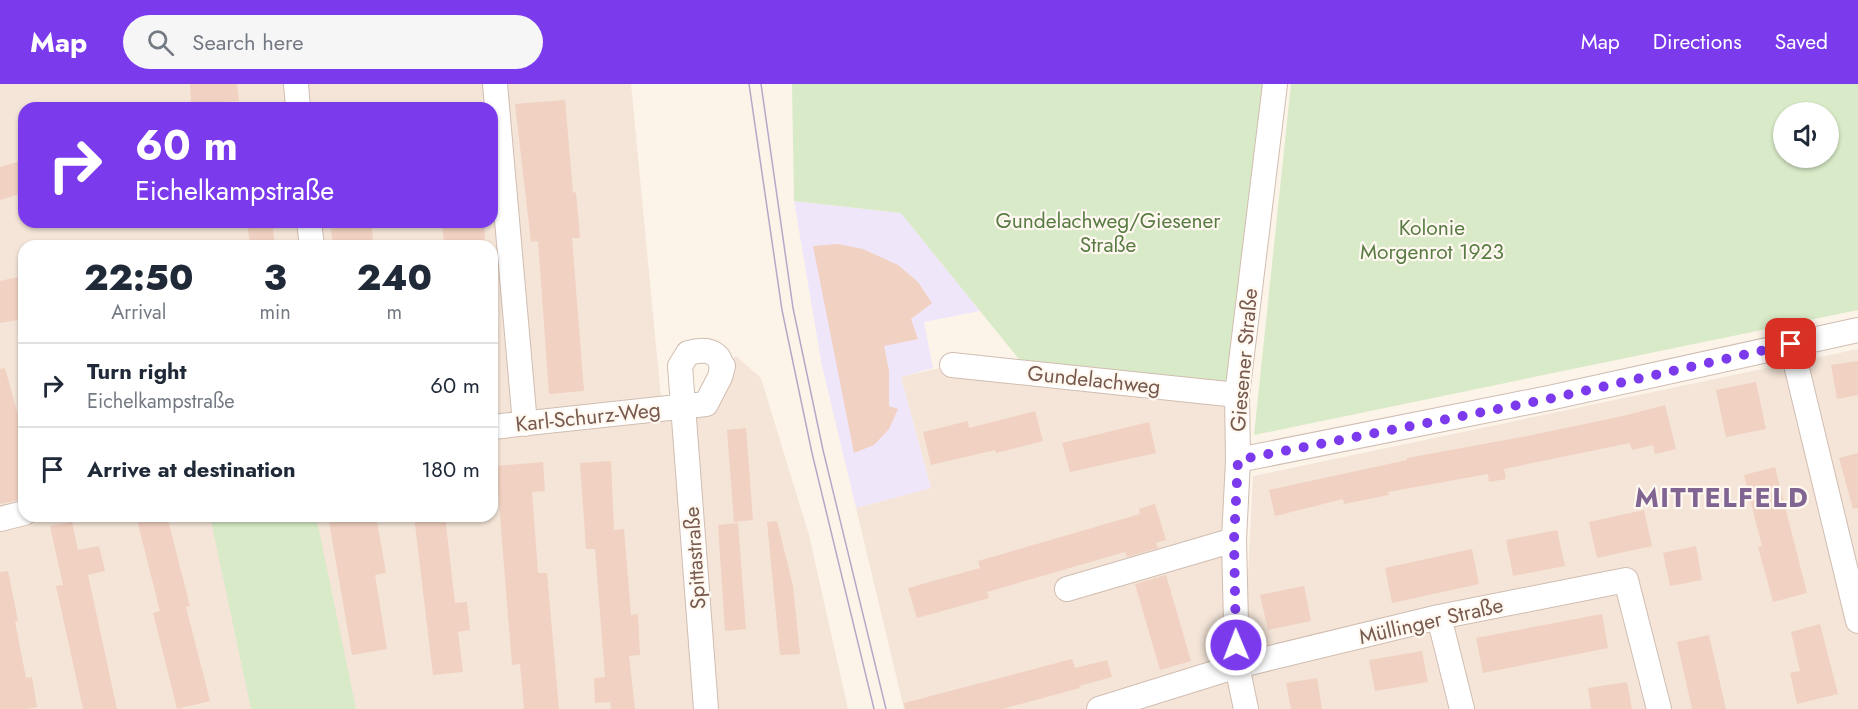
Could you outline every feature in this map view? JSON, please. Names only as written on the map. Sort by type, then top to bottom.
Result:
[{"type":"street","points":[[296,84],[298,102]]},
{"type":"street","points":[[495,84],[497,102]]},
{"type":"street","name":"Giesener Straße","points":[[1246,709],[1237,666],[1234,540],[1238,460],[1237,395],[1275,84]]},
{"type":"street","points":[[498,118],[525,424]]},
{"type":"street","points":[[1238,460],[1549,399],[1858,330]]},
{"type":"street","points":[[1791,344],[1848,541],[1858,621]]},
{"type":"street","name":"Spittastraße","points":[[684,407],[706,404],[723,366],[721,360],[712,353],[702,349],[688,353],[680,366],[706,709]]},
{"type":"street","name":"Gundelachweg","points":[[952,365],[1237,395]]},
{"type":"street","name":"Karl-Schurz-Weg","points":[[498,426],[684,407]]},
{"type":"street","points":[[0,519],[18,514]]},
{"type":"street","points":[[1067,589],[1234,540]]},
{"type":"street","name":"Müllinger Straße","points":[[1099,709],[1237,666],[1439,617],[1626,580],[1659,709]]},
{"type":"street","points":[[1439,617],[1462,709]]},
{"type":"shaded area","points":[[0,84],[631,84],[662,408],[706,404],[723,366],[736,356],[761,378],[809,535],[848,709],[0,709]]},
{"type":"shaded area","points":[[794,201],[901,213],[980,311],[924,322],[933,368],[901,377],[931,488],[856,508],[822,366]]},
{"type":"shaded area","points":[[1858,349],[1858,709],[1259,709],[1253,682],[1247,594],[1253,476]]},
{"type":"shaded area","points":[[952,365],[1237,395],[1246,709],[904,709],[856,508],[931,488],[901,377]]},
{"type":"green space","name":"Gundelachweg/Giesener Straße","points":[[792,84],[1275,84],[1237,395],[1030,373],[901,213],[794,201]]},
{"type":"green space","name":"Kolonie Morgenrot 1923","points":[[1291,84],[1858,84],[1858,310],[1254,435]]},
{"type":"green space","points":[[211,522],[317,522],[356,709],[251,709]]},
{"type":"building","points":[[190,84],[237,84],[239,101],[191,102]]},
{"type":"building","points":[[565,100],[573,193],[576,192],[580,238],[572,238],[584,391],[549,394],[538,241],[531,242],[515,104]]},
{"type":"building","points":[[18,162],[18,195],[0,200],[0,167]]},
{"type":"building","points":[[248,228],[273,228],[274,240],[249,240]]},
{"type":"building","points":[[372,228],[373,240],[332,240],[331,229]]},
{"type":"building","points":[[443,228],[484,228],[485,240],[444,240]]},
{"type":"building","points":[[838,244],[863,249],[898,265],[918,282],[932,303],[911,319],[918,339],[884,346],[889,371],[889,406],[898,409],[889,429],[874,445],[854,453],[813,246]]},
{"type":"building","points":[[18,277],[18,320],[0,323],[0,281]]},
{"type":"building","points":[[1858,361],[1858,395],[1837,399],[1831,365]]},
{"type":"building","points":[[5,368],[18,415],[18,500],[0,504],[0,369]]},
{"type":"building","points":[[1756,382],[1766,429],[1726,437],[1716,390]]},
{"type":"building","points":[[1665,405],[1676,449],[1655,454],[1653,445],[1632,450],[1630,443],[1504,469],[1506,479],[1489,482],[1488,474],[1388,492],[1389,495],[1344,504],[1343,499],[1275,516],[1269,490],[1407,460],[1407,458],[1527,436]]},
{"type":"building","points":[[1035,411],[1043,441],[996,453],[995,450],[931,465],[923,432],[968,421],[969,428]]},
{"type":"building","points":[[1149,422],[1156,453],[1070,472],[1062,443]]},
{"type":"building","points":[[746,428],[753,520],[734,522],[727,430]]},
{"type":"building","points":[[1858,453],[1858,508],[1853,509],[1839,458]]},
{"type":"building","points":[[611,461],[614,530],[624,529],[631,615],[638,614],[640,655],[629,656],[635,709],[611,709],[610,702],[595,703],[594,678],[605,677],[595,549],[586,549],[580,463]]},
{"type":"building","points":[[543,462],[545,491],[532,492],[538,573],[547,573],[559,709],[524,709],[520,664],[512,665],[498,466]]},
{"type":"building","points":[[1775,467],[1807,593],[1773,602],[1758,547],[1762,546],[1744,475]]},
{"type":"building","points":[[1155,504],[1166,540],[1156,543],[1158,548],[1127,557],[1125,552],[987,592],[989,598],[917,618],[908,588],[980,568],[978,561],[1140,514],[1139,509]]},
{"type":"building","points":[[1644,510],[1652,546],[1597,558],[1589,522]]},
{"type":"building","points":[[777,521],[793,586],[800,654],[780,655],[767,522]]},
{"type":"building","points":[[72,522],[78,550],[99,546],[105,571],[88,575],[117,709],[83,709],[56,586],[63,585],[50,526]]},
{"type":"building","points":[[138,522],[169,522],[190,606],[186,607],[210,701],[177,709],[153,613],[160,611]]},
{"type":"building","points":[[329,522],[377,522],[386,573],[375,575],[387,649],[352,655]]},
{"type":"building","points":[[415,522],[446,522],[455,603],[467,602],[470,630],[458,632],[463,672],[433,675]]},
{"type":"building","points":[[738,523],[746,629],[725,631],[718,525]]},
{"type":"building","points":[[1557,530],[1565,566],[1513,576],[1506,540]]},
{"type":"building","points":[[1696,546],[1702,580],[1670,586],[1663,553]]},
{"type":"building","points":[[1472,549],[1479,584],[1392,603],[1385,568]]},
{"type":"building","points":[[8,571],[26,678],[32,677],[37,707],[26,709],[0,709],[0,572]]},
{"type":"building","points":[[1166,575],[1191,661],[1160,670],[1135,584]]},
{"type":"building","points":[[1304,586],[1311,621],[1268,630],[1260,595]]},
{"type":"building","points":[[1602,614],[1608,648],[1483,673],[1476,638]]},
{"type":"building","points":[[1820,624],[1838,694],[1797,704],[1790,673],[1800,671],[1791,632]]},
{"type":"building","points":[[1709,635],[1726,709],[1692,709],[1677,642]]},
{"type":"building","points":[[1422,651],[1428,682],[1375,691],[1369,660]]},
{"type":"building","points":[[1072,659],[1075,668],[1107,660],[1112,677],[1002,709],[905,709],[904,703]]},
{"type":"building","points":[[1317,678],[1322,709],[1291,709],[1286,683]]},
{"type":"building","points":[[1627,682],[1632,709],[1591,709],[1588,688]]},
{"type":"tram line","points":[[749,84],[782,310],[812,453],[874,709]]},
{"type":"tram line","points":[[761,84],[793,308],[823,450],[886,709]]},
{"type":"district","name":"MITTELFELD","points":[[1722,498]]},
{"type":"route","points":[[1236,645],[1234,540],[1238,460],[1549,399],[1791,344]]}]
